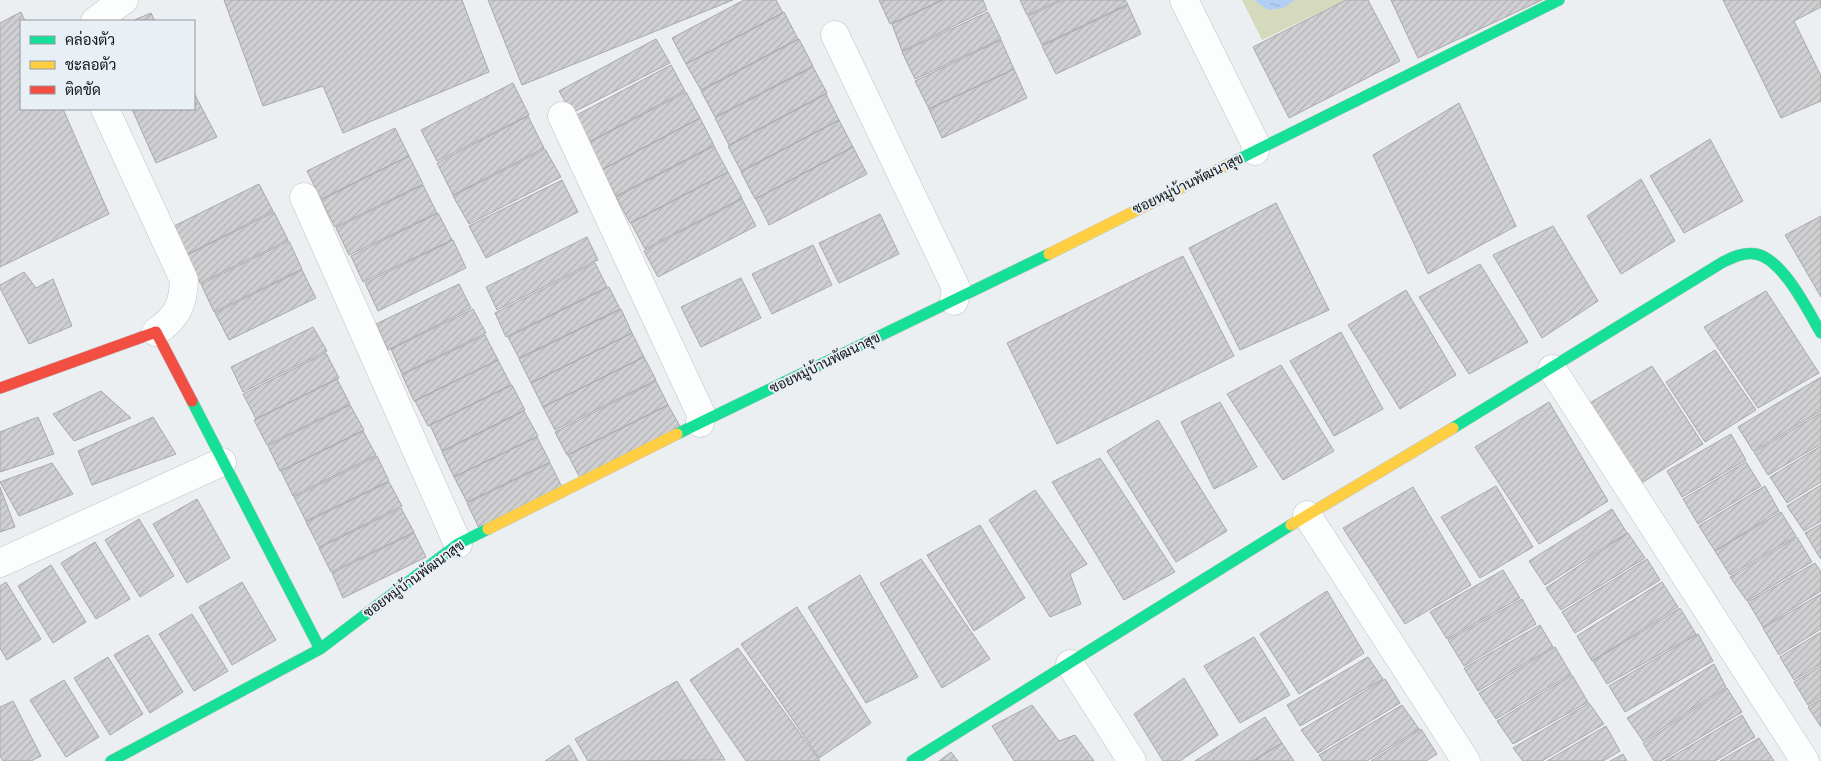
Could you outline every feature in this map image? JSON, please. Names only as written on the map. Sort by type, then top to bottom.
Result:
[{"type":"street","points":[[96,20],[124,0]]},
{"type":"street","points":[[562,116],[700,419],[1255,148],[1184,0]]},
{"type":"street","name":"ซอยหมู่บ้านพัฒนาสุข","points":[[1255,148],[1559,0]]},
{"type":"street","points":[[835,35],[955,294]]},
{"type":"street","points":[[0,388],[156,332],[170,321],[178,310],[183,297],[184,280],[105,110]]},
{"type":"street","points":[[304,197],[458,544]]},
{"type":"street","points":[[912,761],[1307,515],[1552,369],[1723,262],[1741,254],[1759,255],[1777,266],[1821,332]]},
{"type":"street","points":[[156,332],[320,648]]},
{"type":"street","points":[[1552,369],[1805,761]]},
{"type":"street","name":"ซอยหมู่บ้านพัฒนาสุข","points":[[111,761],[320,648],[458,544],[700,419]]},
{"type":"street","points":[[0,563],[222,462]]},
{"type":"street","points":[[1307,515],[1466,761]]},
{"type":"street","points":[[1070,664],[1132,761]]},
{"type":"green space","points":[[1242,0],[1346,0],[1262,40]]},
{"type":"water","points":[[1254,0],[1295,0],[1283,8],[1268,10]]},
{"type":"building","points":[[224,0],[462,0],[489,72],[343,133],[323,86],[263,106]]},
{"type":"building","points":[[488,0],[733,0],[522,85]]},
{"type":"building","points":[[744,0],[776,0],[783,13],[686,64],[672,38]]},
{"type":"building","points":[[879,0],[942,0],[890,24]]},
{"type":"building","points":[[943,0],[983,0],[987,10],[902,51],[892,24]]},
{"type":"building","points":[[1020,0],[1060,0],[1027,15]]},
{"type":"building","points":[[1063,0],[1125,0],[1128,4],[1042,45],[1028,16]]},
{"type":"building","points":[[1346,0],[1368,0],[1400,61],[1289,118],[1253,47]]},
{"type":"building","points":[[1391,0],[1542,0],[1418,58]]},
{"type":"building","points":[[1723,0],[1821,0],[1821,7],[1794,21],[1821,76],[1821,101],[1781,118]]},
{"type":"building","points":[[1128,5],[1141,34],[1056,74],[1042,46]]},
{"type":"building","points":[[21,12],[25,20],[20,20],[20,110],[63,110],[109,214],[0,267],[0,23]]},
{"type":"building","points":[[784,12],[798,39],[701,90],[686,64]]},
{"type":"building","points":[[988,12],[1001,39],[915,79],[902,52]]},
{"type":"building","points":[[151,13],[154,20],[134,20]]},
{"type":"building","points":[[656,39],[670,63],[572,113],[559,91]]},
{"type":"building","points":[[799,39],[813,66],[715,117],[701,91]]},
{"type":"building","points":[[1001,40],[1014,69],[929,109],[915,81]]},
{"type":"building","points":[[671,65],[685,91],[587,143],[573,117]]},
{"type":"building","points":[[813,67],[827,93],[729,145],[715,118]]},
{"type":"building","points":[[1014,69],[1027,98],[942,138],[929,109]]},
{"type":"building","points":[[513,83],[529,115],[437,161],[421,130]]},
{"type":"building","points":[[686,92],[700,118],[601,170],[588,143]]},
{"type":"building","points":[[826,94],[839,120],[741,171],[728,146]]},
{"type":"building","points":[[195,95],[217,137],[156,163],[132,110],[195,110]]},
{"type":"building","points":[[1459,103],[1516,226],[1428,274],[1373,155]]},
{"type":"building","points":[[528,116],[544,148],[453,195],[437,163]]},
{"type":"building","points":[[700,118],[714,145],[616,196],[602,170]]},
{"type":"building","points":[[839,120],[853,147],[755,199],[741,172]]},
{"type":"building","points":[[395,128],[409,156],[321,199],[307,171]]},
{"type":"building","points":[[1710,139],[1743,201],[1684,233],[1650,176]]},
{"type":"building","points":[[714,146],[728,172],[630,223],[616,197]]},
{"type":"building","points":[[853,147],[867,174],[769,225],[756,199]]},
{"type":"building","points":[[545,149],[561,177],[469,224],[453,196]]},
{"type":"building","points":[[409,156],[423,184],[335,227],[321,200]]},
{"type":"building","points":[[728,172],[742,198],[645,249],[631,223]]},
{"type":"building","points":[[1641,179],[1675,241],[1621,274],[1587,216]]},
{"type":"building","points":[[562,180],[578,212],[486,258],[469,226]]},
{"type":"building","points":[[259,184],[273,211],[186,255],[172,227]]},
{"type":"building","points":[[423,185],[437,213],[349,255],[336,228]]},
{"type":"building","points":[[742,199],[756,226],[658,277],[644,251]]},
{"type":"building","points":[[1276,203],[1329,310],[1240,350],[1189,248]]},
{"type":"building","points":[[274,212],[288,240],[200,283],[187,255]]},
{"type":"building","points":[[438,213],[452,240],[363,282],[351,256]]},
{"type":"building","points":[[880,214],[899,254],[839,283],[819,243]]},
{"type":"building","points":[[1821,216],[1821,297],[1785,235]]},
{"type":"building","points":[[1553,226],[1598,301],[1542,338],[1493,255]]},
{"type":"building","points":[[587,237],[598,260],[497,310],[486,287]]},
{"type":"building","points":[[453,240],[466,268],[378,311],[365,283]]},
{"type":"building","points":[[289,241],[302,269],[214,312],[201,284]]},
{"type":"building","points":[[813,245],[832,285],[772,314],[752,274]]},
{"type":"building","points":[[1183,256],[1234,356],[1057,444],[1007,343]]},
{"type":"building","points":[[595,263],[607,287],[506,337],[495,313]]},
{"type":"building","points":[[1480,264],[1528,342],[1469,374],[1419,297]]},
{"type":"building","points":[[302,270],[316,298],[229,340],[215,313]]},
{"type":"building","points":[[24,272],[36,288],[53,279],[72,326],[29,344],[0,288],[0,285]]},
{"type":"building","points":[[741,278],[761,318],[701,347],[681,307]]},
{"type":"building","points":[[459,284],[471,308],[388,350],[376,324]]},
{"type":"building","points":[[609,287],[620,309],[519,358],[508,337]]},
{"type":"building","points":[[1406,290],[1456,375],[1400,409],[1348,325]]},
{"type":"building","points":[[1766,291],[1819,373],[1758,408],[1704,327]]},
{"type":"building","points":[[473,309],[486,333],[402,374],[391,349]]},
{"type":"building","points":[[621,309],[632,333],[531,383],[519,359]]},
{"type":"building","points":[[313,327],[327,351],[243,392],[231,367]]},
{"type":"building","points":[[1341,332],[1383,409],[1334,436],[1290,361]]},
{"type":"building","points":[[632,333],[644,357],[543,407],[531,383]]},
{"type":"building","points":[[485,335],[498,360],[414,401],[402,375]]},
{"type":"building","points":[[1715,350],[1756,410],[1705,442],[1666,382]]},
{"type":"building","points":[[326,353],[339,378],[256,419],[243,394]]},
{"type":"building","points":[[644,357],[656,380],[555,430],[543,407]]},
{"type":"building","points":[[498,360],[511,385],[428,426],[415,401]]},
{"type":"building","points":[[1281,365],[1334,451],[1283,480],[1227,394]]},
{"type":"building","points":[[1652,366],[1703,444],[1640,484],[1588,404]]},
{"type":"building","points":[[1821,377],[1821,411],[1753,451],[1738,427]]},
{"type":"building","points":[[337,379],[350,404],[267,445],[254,420]]},
{"type":"building","points":[[656,381],[668,405],[567,455],[555,432]]},
{"type":"building","points":[[512,385],[525,410],[442,451],[430,425]]},
{"type":"building","points":[[101,391],[131,418],[74,441],[53,414]]},
{"type":"building","points":[[1220,402],[1257,467],[1214,489],[1181,422]]},
{"type":"building","points":[[1549,402],[1608,501],[1539,544],[1475,447]]},
{"type":"building","points":[[350,405],[364,430],[280,471],[268,446]]},
{"type":"building","points":[[668,405],[681,428],[580,478],[568,455]]},
{"type":"building","points":[[524,411],[538,436],[454,477],[442,452]]},
{"type":"building","points":[[1821,413],[1821,444],[1768,475],[1754,452]]},
{"type":"building","points":[[38,417],[54,454],[0,472],[0,432]]},
{"type":"building","points":[[153,417],[176,454],[92,485],[78,451]]},
{"type":"building","points":[[1158,420],[1227,531],[1176,562],[1107,451]]},
{"type":"building","points":[[363,431],[376,455],[293,496],[281,471]]},
{"type":"building","points":[[1731,434],[1746,460],[1682,497],[1667,471]]},
{"type":"building","points":[[537,437],[550,462],[467,502],[454,477]]},
{"type":"building","points":[[1821,446],[1821,482],[1787,503],[1770,477]]},
{"type":"building","points":[[377,456],[389,481],[306,521],[294,497]]},
{"type":"building","points":[[1100,458],[1175,572],[1124,600],[1052,482]]},
{"type":"building","points":[[1746,462],[1761,486],[1698,524],[1683,499]]},
{"type":"building","points":[[52,463],[73,494],[19,516],[0,482]]},
{"type":"building","points":[[550,463],[562,487],[479,528],[467,503]]},
{"type":"building","points":[[389,482],[402,506],[319,547],[306,522]]},
{"type":"building","points":[[1821,485],[1821,521],[1804,531],[1787,506]]},
{"type":"building","points":[[1496,486],[1533,547],[1480,578],[1441,517]]},
{"type":"building","points":[[1765,486],[1779,511],[1715,551],[1699,526]]},
{"type":"building","points":[[0,487],[15,527],[0,532]]},
{"type":"building","points":[[1413,487],[1471,585],[1405,624],[1343,528]]},
{"type":"building","points":[[1035,490],[1087,564],[1070,574],[1081,604],[1050,617],[989,520]]},
{"type":"building","points":[[197,499],[230,558],[187,583],[153,524]]},
{"type":"building","points":[[401,508],[414,532],[331,572],[319,548]]},
{"type":"building","points":[[1612,509],[1627,533],[1545,585],[1529,561]]},
{"type":"building","points":[[1781,512],[1796,536],[1730,575],[1715,551]]},
{"type":"building","points":[[139,519],[174,576],[140,597],[105,540]]},
{"type":"building","points":[[1821,524],[1821,558],[1820,558],[1805,533]]},
{"type":"building","points":[[980,525],[1025,598],[974,631],[927,555]]},
{"type":"building","points":[[414,533],[426,557],[343,598],[332,573]]},
{"type":"building","points":[[1628,533],[1645,558],[1561,610],[1546,588]]},
{"type":"building","points":[[1797,537],[1812,562],[1747,601],[1730,577]]},
{"type":"building","points":[[95,542],[130,599],[96,619],[61,563]]},
{"type":"building","points":[[921,559],[990,659],[942,688],[880,583]]},
{"type":"building","points":[[1647,559],[1660,580],[1575,633],[1562,612]]},
{"type":"building","points":[[1815,563],[1821,572],[1821,591],[1763,627],[1748,602]]},
{"type":"building","points":[[51,565],[86,622],[53,643],[18,586]]},
{"type":"building","points":[[1503,570],[1520,598],[1447,639],[1430,612]]},
{"type":"building","points":[[860,575],[918,677],[866,703],[808,607]]},
{"type":"building","points":[[6,582],[41,639],[7,660],[0,648],[0,586]]},
{"type":"building","points":[[242,582],[276,640],[232,665],[199,607]]},
{"type":"building","points":[[1662,582],[1678,607],[1592,661],[1577,636]]},
{"type":"building","points":[[1327,591],[1364,653],[1299,694],[1260,634]]},
{"type":"building","points":[[1821,594],[1821,629],[1779,655],[1763,628]]},
{"type":"building","points":[[1522,599],[1536,624],[1464,666],[1448,640]]},
{"type":"building","points":[[797,607],[871,723],[819,758],[741,644]]},
{"type":"building","points":[[1680,608],[1696,634],[1607,684],[1593,661]]},
{"type":"building","points":[[192,614],[228,671],[194,691],[159,634]]},
{"type":"building","points":[[1540,625],[1553,647],[1478,691],[1464,668]]},
{"type":"building","points":[[1821,632],[1821,664],[1794,680],[1780,657]]},
{"type":"building","points":[[1698,634],[1713,661],[1625,712],[1609,686]]},
{"type":"building","points":[[148,635],[183,692],[150,713],[114,655]]},
{"type":"building","points":[[1254,637],[1290,695],[1240,723],[1204,666]]},
{"type":"building","points":[[1555,647],[1571,674],[1496,719],[1479,693]]},
{"type":"building","points":[[738,648],[820,761],[746,761],[690,680]]},
{"type":"building","points":[[108,657],[143,714],[110,735],[74,678]]},
{"type":"building","points":[[1368,657],[1383,679],[1300,726],[1287,705]]},
{"type":"building","points":[[1714,664],[1726,687],[1643,741],[1627,718]]},
{"type":"building","points":[[1821,666],[1821,697],[1808,705],[1794,682]]},
{"type":"building","points":[[1572,675],[1588,702],[1513,744],[1497,721]]},
{"type":"building","points":[[1184,678],[1218,735],[1180,761],[1163,761],[1134,714]]},
{"type":"building","points":[[1385,679],[1400,703],[1318,753],[1301,730]]},
{"type":"building","points":[[64,680],[99,737],[66,757],[30,700]]},
{"type":"building","points":[[677,681],[725,760],[588,761],[575,739]]},
{"type":"building","points":[[1727,688],[1742,712],[1661,761],[1654,761],[1643,743]]},
{"type":"building","points":[[1821,699],[1821,727],[1808,707]]},
{"type":"building","points":[[13,701],[41,756],[31,761],[3,761],[0,756],[0,707]]},
{"type":"building","points":[[1589,703],[1604,724],[1542,761],[1523,761],[1513,748]]},
{"type":"building","points":[[1032,705],[1059,741],[1075,735],[1094,761],[1014,761],[992,726]]},
{"type":"building","points":[[1402,705],[1419,729],[1367,761],[1323,761],[1319,755]]},
{"type":"building","points":[[1742,715],[1755,737],[1715,761],[1665,761]]},
{"type":"building","points":[[1265,717],[1282,743],[1252,761],[1195,761]]},
{"type":"building","points":[[1606,726],[1620,751],[1603,761],[1547,761]]},
{"type":"building","points":[[1421,729],[1437,754],[1426,761],[1371,761]]},
{"type":"building","points":[[1759,738],[1774,761],[1720,761]]},
{"type":"building","points":[[1282,743],[1294,761],[1254,761]]},
{"type":"building","points":[[569,745],[578,761],[545,761]]},
{"type":"building","points":[[951,752],[958,761],[939,761]]},
{"type":"building","points":[[1623,754],[1627,761],[1610,761]]},
{"type":"traffic: fast","points":[[1231,163],[1559,0]]},
{"type":"traffic: fast","points":[[677,434],[1049,254]]},
{"type":"traffic: fast","points":[[1453,428],[1723,262],[1739,255],[1756,254],[1776,265],[1794,287],[1821,333]]},
{"type":"traffic: fast","points":[[192,401],[320,649]]},
{"type":"traffic: fast","points":[[912,761],[1291,525]]},
{"type":"traffic: fast","points":[[111,761],[320,649],[458,544],[488,529]]},
{"type":"traffic: slow","points":[[1049,254],[1231,163]]},
{"type":"traffic: slow","points":[[1291,525],[1453,428]]},
{"type":"traffic: slow","points":[[488,529],[677,434]]},
{"type":"traffic: jam","points":[[0,388],[156,332],[192,401]]}]
